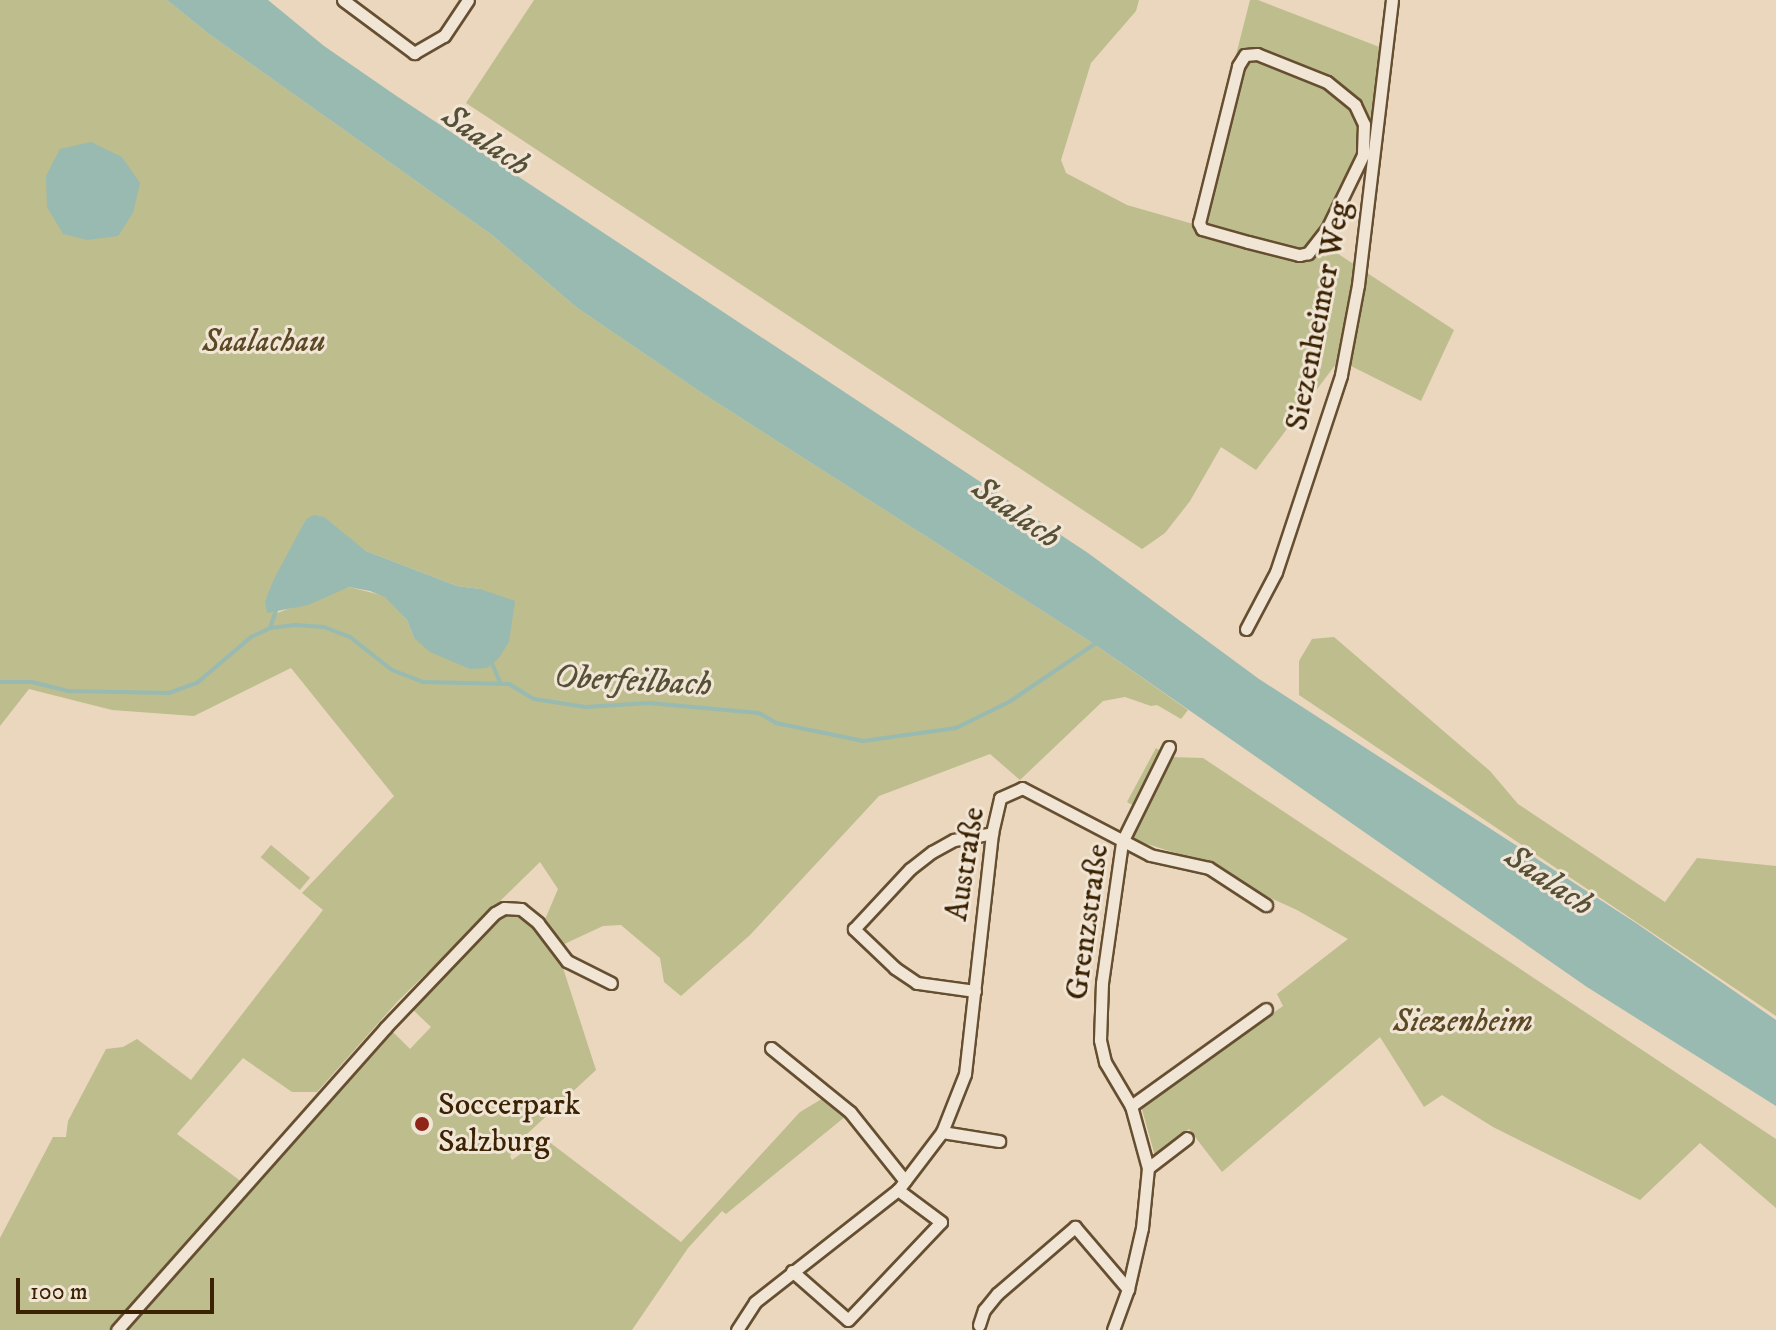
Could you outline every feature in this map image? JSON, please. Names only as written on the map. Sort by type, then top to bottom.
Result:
[{"type":"street","points":[[343,0],[414,53],[444,36],[468,0]]},
{"type":"street","name":"Siezenheimer Weg","points":[[1246,629],[1276,572],[1341,375],[1358,285],[1392,0]]},
{"type":"street","points":[[1257,54],[1307,72],[1327,82],[1355,105],[1364,124],[1363,155],[1327,229],[1312,250],[1299,255],[1202,229],[1199,218],[1238,66],[1245,55],[1257,54]]},
{"type":"street","points":[[1355,105],[1382,98]]},
{"type":"street","name":"Grenzstraße","points":[[1113,1330],[1128,1289],[1142,1228],[1148,1168],[1131,1106],[1105,1062],[1100,1040],[1102,983],[1122,842],[1169,747]]},
{"type":"street","name":"Austraße","points":[[737,1330],[755,1302],[902,1186],[942,1132],[965,1074],[992,833],[1000,798],[1022,788],[1150,855],[1209,868],[1266,905]]},
{"type":"street","points":[[975,991],[917,983],[856,935],[854,929],[910,869],[932,852],[954,840],[992,833]]},
{"type":"street","points":[[117,1330],[385,1028],[495,913],[504,908],[521,909],[538,923],[567,961],[611,983]]},
{"type":"street","points":[[1131,1106],[1266,1009]]},
{"type":"street","points":[[771,1048],[850,1112],[902,1186],[941,1222],[848,1320],[792,1271]]},
{"type":"street","points":[[942,1132],[953,1137],[999,1141]]},
{"type":"street","points":[[1148,1168],[1187,1138]]},
{"type":"street","points":[[979,1325],[984,1310],[997,1294],[1075,1227],[1128,1289]]},
{"type":"green space","name":"Saalachau","points":[[0,0],[167,0],[209,34],[492,235],[576,307],[702,393],[1094,644],[1188,710],[1181,719],[1157,705],[1151,706],[1125,697],[1103,701],[1020,780],[990,754],[879,796],[750,935],[681,996],[664,982],[660,958],[621,925],[603,926],[560,946],[543,924],[558,889],[540,862],[398,1001],[317,1092],[292,1092],[243,1058],[177,1134],[242,1182],[111,1330],[0,1330],[0,1238],[53,1137],[66,1137],[68,1121],[106,1049],[123,1047],[137,1039],[191,1080],[323,910],[302,893],[394,796],[291,668],[194,716],[112,710],[29,689],[0,726]],"holes":[[[306,519],[350,539],[366,551],[457,586],[480,589],[414,638],[407,620],[385,596],[349,587],[277,613],[265,601]]]},
{"type":"green space","points":[[534,0],[1139,0],[1136,11],[1091,63],[1061,160],[1066,173],[1127,205],[1193,224],[1250,0],[1258,0],[1382,48],[1368,142],[1320,242],[1454,330],[1421,401],[1339,360],[1256,470],[1221,447],[1190,501],[1165,533],[1142,549],[466,103]]},
{"type":"green space","points":[[1334,637],[1490,771],[1518,804],[1665,902],[1697,858],[1776,866],[1776,1016],[1299,695],[1299,661],[1312,639]]},
{"type":"green space","name":"Siezenheim","points":[[1156,748],[1170,757],[1203,758],[1776,1139],[1776,1208],[1700,1143],[1640,1200],[1493,1127],[1442,1095],[1424,1107],[1380,1037],[1222,1172],[1189,1129],[1155,1156],[1141,1106],[1283,1006],[1277,994],[1348,939],[1297,910],[1244,886],[1212,865],[1132,839],[1146,812],[1127,802]]},
{"type":"green space","points":[[271,845],[310,878],[300,890],[261,857]]},
{"type":"green space","name":"Soccerpark Salzburg","points":[[514,911],[526,918],[563,968],[596,1070],[527,1134],[510,1156],[512,1160],[544,1138],[681,1242],[800,1112],[825,1097],[846,1116],[726,1214],[722,1211],[688,1248],[632,1330],[122,1330],[390,1029],[410,1049],[431,1027],[410,1007],[499,916]]},
{"type":"water","name":"Saalach","points":[[167,0],[268,0],[324,46],[398,97],[1088,553],[1259,679],[1636,923],[1776,1020],[1776,1106],[1587,987],[1094,644],[702,393],[576,307],[492,235],[209,34]]},
{"type":"water","points":[[91,142],[122,157],[140,183],[133,213],[118,236],[87,240],[63,234],[47,207],[46,176],[60,149]]},
{"type":"water","points":[[314,515],[324,517],[366,551],[457,586],[480,589],[515,601],[509,642],[498,659],[487,668],[470,669],[430,652],[414,638],[407,620],[385,597],[370,591],[349,587],[308,605],[267,613],[265,601],[274,579],[306,519]]},
{"type":"waterway","points":[[270,628],[277,608]]},
{"type":"waterway","name":"Oberfeilbach","points":[[0,682],[32,682],[68,691],[169,693],[197,683],[251,637],[270,628],[295,625],[324,627],[350,637],[392,670],[423,682],[509,684],[534,699],[585,707],[649,703],[759,713],[776,723],[863,741],[956,728],[1009,702],[1096,643]]},
{"type":"waterway","points":[[491,661],[500,682]]},
{"type":"place","name":"Soccerpark Salzburg","points":[[422,1124]]}]
